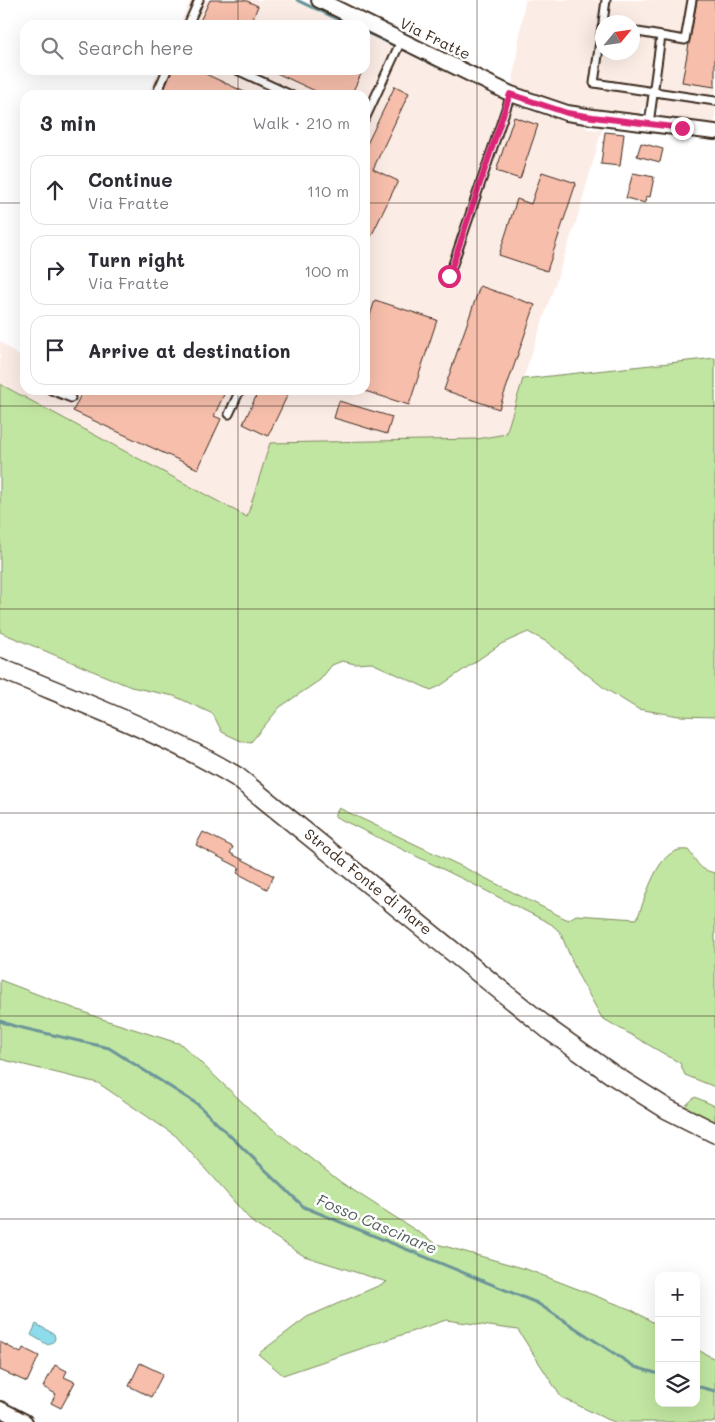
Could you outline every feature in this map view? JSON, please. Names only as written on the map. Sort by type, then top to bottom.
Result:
[{"type":"street","name":"Via Fratte","points":[[319,0],[359,20]]},
{"type":"street","name":"Via Fratte","points":[[370,26],[510,94],[567,113],[715,132]]},
{"type":"street","name":"Strada Fonte di Mare","points":[[0,668],[175,742],[236,777],[551,1031],[613,1075],[667,1109],[715,1133]]},
{"type":"street","points":[[0,1409],[25,1422]]},
{"type":"lane","points":[[190,20],[199,0]]},
{"type":"lane","points":[[604,15],[606,0]]},
{"type":"lane","points":[[640,32],[685,40],[692,0]]},
{"type":"lane","points":[[649,124],[661,36]]},
{"type":"lane","points":[[370,107],[401,41]]},
{"type":"lane","points":[[597,60],[594,83],[715,101]]},
{"type":"lane","points":[[158,90],[165,75]]},
{"type":"lane","points":[[249,75],[280,90]]},
{"type":"lane","points":[[449,276],[510,94]]},
{"type":"lane","points":[[64,395],[71,398]]},
{"type":"lane","points":[[229,414],[238,395]]},
{"type":"shaded area","points":[[191,0],[293,0],[335,20],[181,20]]},
{"type":"shaded area","points":[[525,0],[715,0],[715,126],[660,120],[660,109],[642,108],[641,115],[638,118],[580,108],[548,100],[512,86]]},
{"type":"shaded area","points":[[370,36],[518,106],[548,117],[584,123],[586,128],[597,130],[603,126],[578,216],[506,434],[477,439],[270,443],[247,518],[20,395],[370,395],[370,90],[149,90],[157,75],[370,75]]},
{"type":"shaded area","points":[[0,341],[20,357],[20,395],[0,384]]},
{"type":"green space","points":[[715,358],[715,717],[679,716],[638,709],[604,688],[547,642],[528,632],[501,644],[440,686],[431,690],[372,663],[355,664],[342,661],[332,665],[320,680],[280,707],[251,742],[241,741],[222,732],[213,714],[174,696],[131,687],[0,632],[0,384],[247,517],[270,443],[477,439],[506,434],[523,379]]},
{"type":"green space","points":[[339,808],[568,920],[576,915],[637,919],[652,880],[662,862],[676,851],[688,850],[701,867],[715,873],[715,1087],[685,1075],[680,1063],[602,1018],[578,975],[560,932],[551,924],[334,816]]},
{"type":"green space","points":[[0,980],[102,1019],[181,1044],[259,1118],[342,1183],[437,1244],[526,1269],[632,1310],[655,1324],[655,1407],[700,1407],[700,1351],[715,1359],[715,1422],[615,1422],[604,1418],[561,1397],[518,1330],[446,1320],[283,1375],[258,1354],[307,1317],[387,1282],[304,1256],[253,1223],[176,1136],[98,1083],[0,1059]]},
{"type":"green space","points":[[695,1097],[715,1106],[715,1122],[684,1107]]},
{"type":"water","points":[[36,1324],[54,1334],[54,1341],[48,1345],[31,1335]]},
{"type":"building","points":[[210,0],[245,0],[258,6],[253,18],[257,20],[200,20]]},
{"type":"building","points":[[697,0],[715,0],[715,87],[682,82]]},
{"type":"building","points":[[170,75],[208,75],[240,90],[164,90]]},
{"type":"building","points":[[281,75],[361,75],[353,90],[313,90]]},
{"type":"building","points":[[395,86],[409,93],[373,169],[398,181],[370,239],[370,138]]},
{"type":"building","points":[[514,117],[538,125],[520,179],[496,171]]},
{"type":"building","points":[[605,132],[624,134],[620,166],[601,164]]},
{"type":"building","points":[[641,143],[663,149],[660,162],[637,156]]},
{"type":"building","points":[[542,172],[576,183],[547,271],[499,255],[517,199],[531,204]]},
{"type":"building","points":[[633,173],[654,177],[650,197],[646,196],[645,203],[626,198]]},
{"type":"building","points":[[480,286],[535,305],[499,409],[444,390]]},
{"type":"building","points":[[375,300],[437,320],[409,405],[370,393],[370,316]]},
{"type":"building","points":[[81,395],[224,395],[214,416],[221,419],[198,469],[73,411]]},
{"type":"building","points":[[257,395],[288,395],[268,436],[243,424]]},
{"type":"building","points":[[339,401],[392,417],[387,434],[334,418]]},
{"type":"building","points":[[203,832],[233,847],[230,853],[274,876],[267,889],[237,873],[240,868],[196,845]]},
{"type":"building","points":[[0,1342],[21,1353],[23,1348],[39,1356],[27,1382],[0,1370]]},
{"type":"building","points":[[140,1363],[163,1374],[151,1397],[129,1386]]},
{"type":"building","points":[[55,1365],[67,1371],[64,1377],[75,1382],[61,1408],[51,1403],[56,1394],[43,1387]]},
{"type":"waterway","points":[[297,0],[339,20]]},
{"type":"waterway","points":[[370,34],[395,46]]},
{"type":"waterway","points":[[412,54],[436,66]]},
{"type":"waterway","points":[[452,73],[483,88]]},
{"type":"waterway","name":"Fosso Cascinare","points":[[0,1021],[109,1048],[197,1104],[304,1207],[537,1303],[635,1367],[655,1373]]},
{"type":"waterway","name":"Fosso Cascinare","points":[[700,1387],[715,1391]]},
{"type":"route","points":[[449,276],[510,94],[567,113],[682,128]]}]
